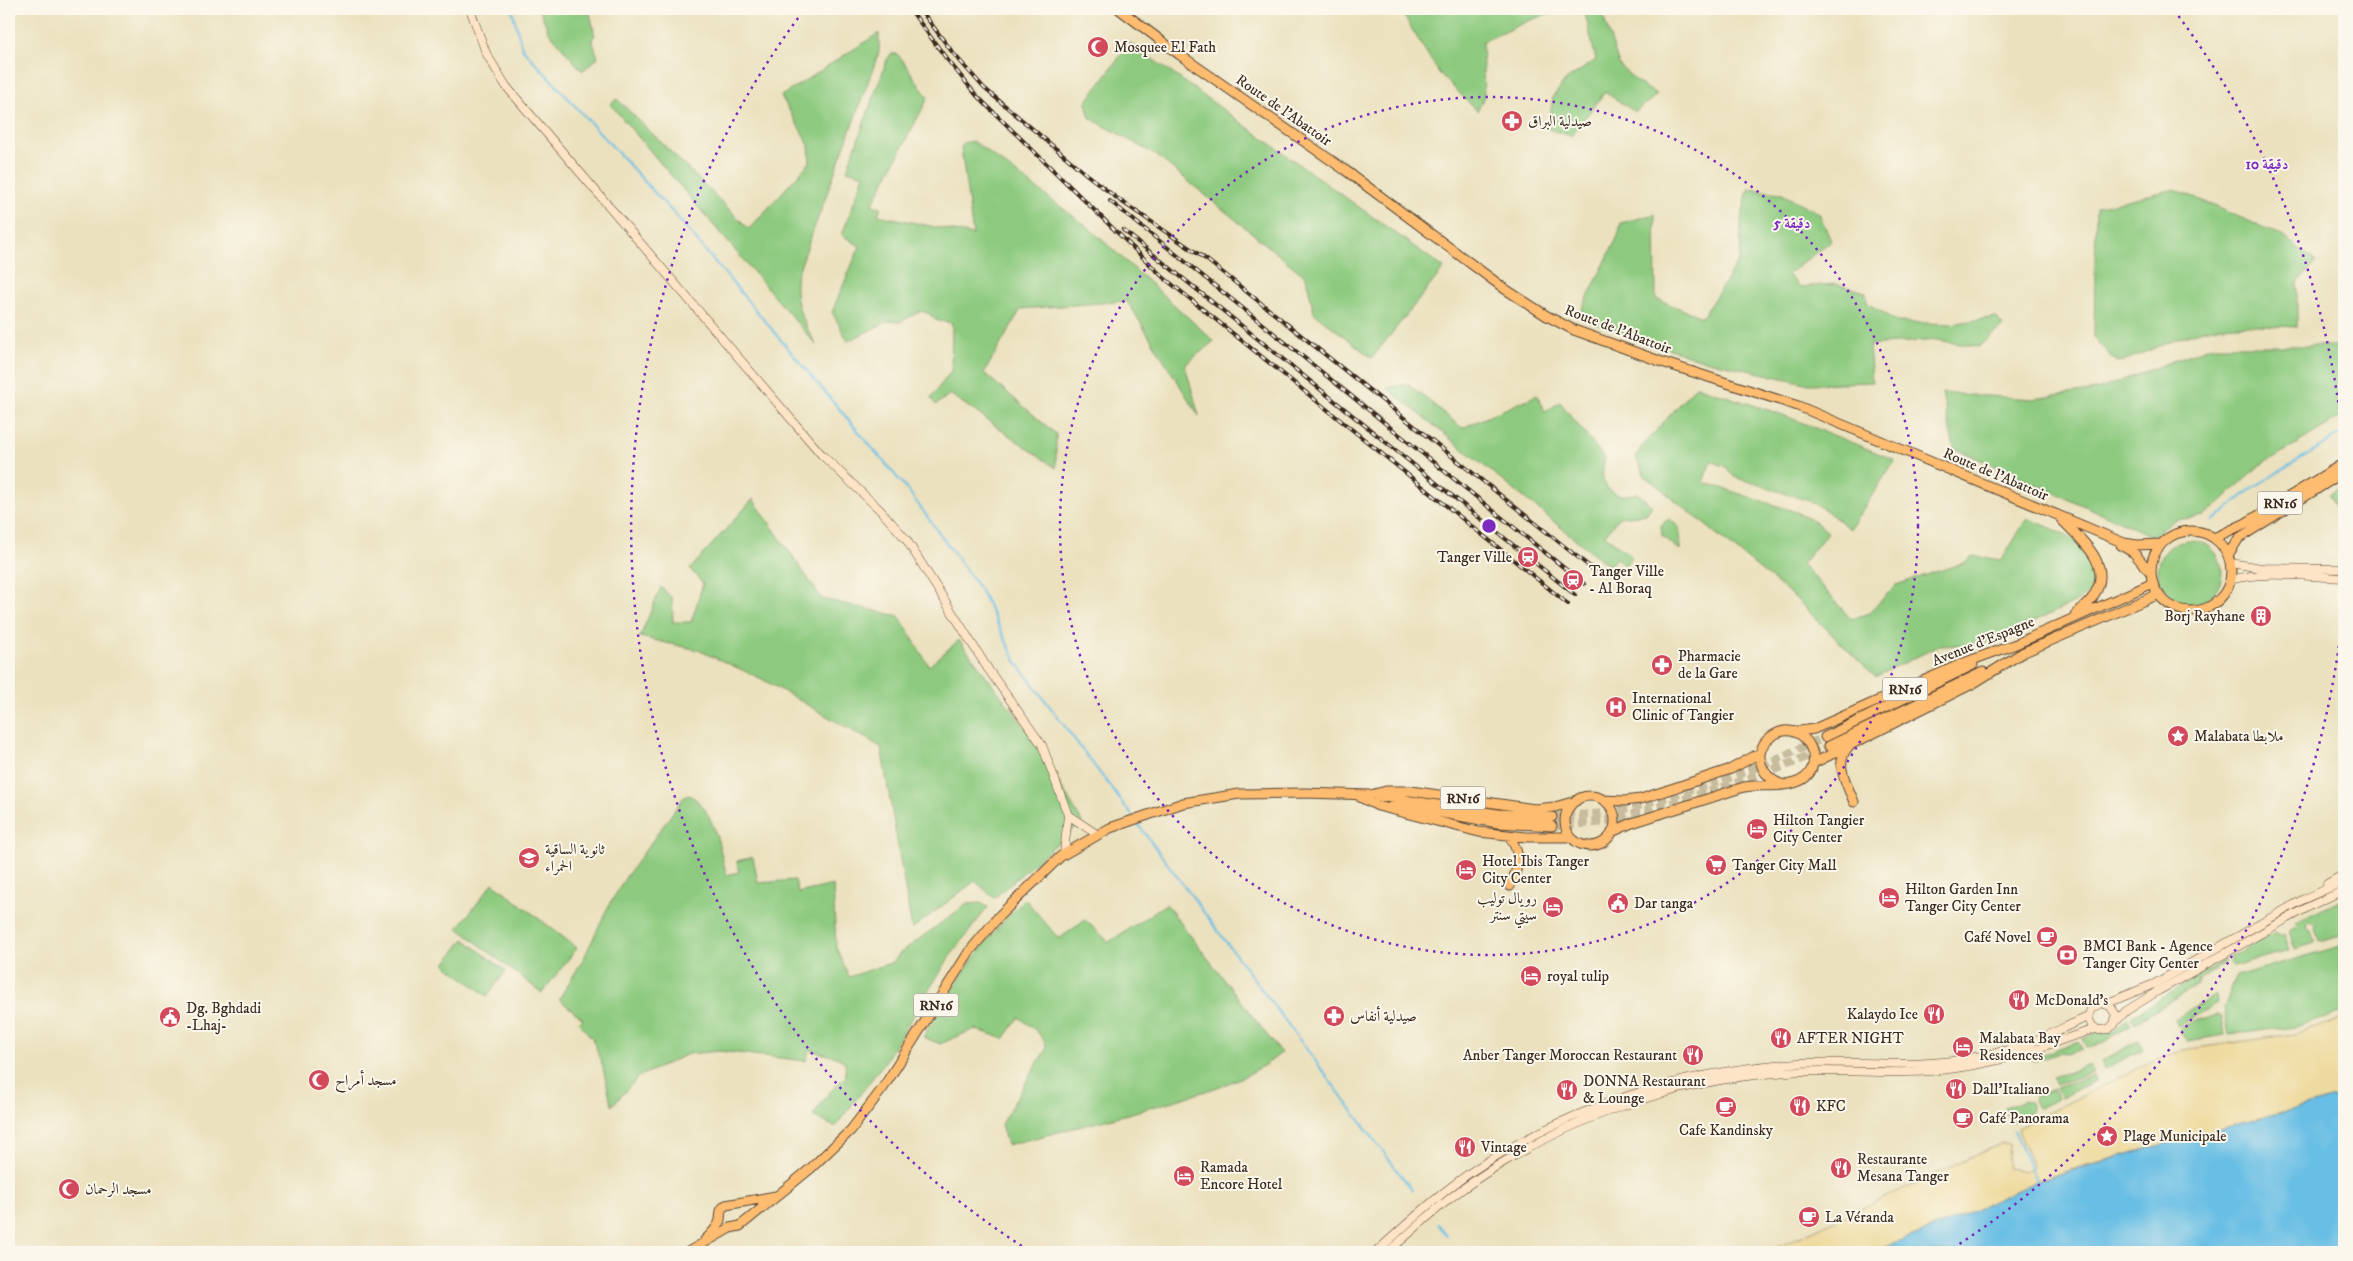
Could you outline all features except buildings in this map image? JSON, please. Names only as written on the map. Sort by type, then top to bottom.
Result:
[{"type":"main road","points":[[470,9],[486,54],[506,86],[821,454],[880,510],[906,539],[988,669],[1042,745],[1068,815],[1064,854]]},
{"type":"main road","name":"Route de l’Abattoir","points":[[1119,9],[1344,170],[1505,289],[1547,316],[1574,330],[1665,363],[1806,409],[2113,539],[2136,545],[2161,544]]},
{"type":"main road","name":"RN16","points":[[2214,538],[2246,523],[2344,463]]},
{"type":"main road","name":"RN16","points":[[2229,558],[2239,538],[2344,472]]},
{"type":"main road","points":[[2058,515],[2091,549],[2100,570],[2095,594],[2071,619]]},
{"type":"main road","points":[[2181,532],[2204,533],[2214,538],[2229,558],[2230,580],[2219,599],[2207,607],[2193,611],[2182,610],[2169,604],[2159,594],[2153,583],[2151,573],[2154,558],[2161,544],[2181,532]]},
{"type":"main road","name":"Route de l’Abattoir","points":[[2113,539],[2134,553],[2151,573]]},
{"type":"main road","points":[[2229,558],[2262,568],[2344,569]]},
{"type":"main road","points":[[2230,580],[2241,577],[2261,576],[2344,578]]},
{"type":"main road","name":"Avenue d'Espagne","points":[[1794,732],[1814,728],[1961,664],[2016,644],[2153,583]]},
{"type":"main road","name":"Avenue d'Espagne","points":[[1814,763],[1974,683],[2022,653],[2159,594]]},
{"type":"main road","name":"RN16","points":[[2016,644],[1827,742],[2022,653]]},
{"type":"main road","name":"RN16","points":[[1370,798],[1386,791],[1411,791],[1535,808],[1556,807],[1587,796],[1604,800],[1624,801],[1641,799],[1731,769],[1760,753],[1764,743],[1773,735],[1784,731],[1794,732]]},
{"type":"main road","points":[[1794,732],[1810,744],[1814,763]]},
{"type":"main road","points":[[1851,744],[1842,755],[1841,765],[1854,802]]},
{"type":"main road","points":[[1760,753],[1761,764],[1766,774],[1781,784]]},
{"type":"main road","name":"RN16","points":[[1370,798],[1378,806],[1443,824],[1510,836],[1571,837],[1580,843],[1592,846],[1603,842],[1612,832],[1632,823],[1744,787],[1758,784],[1794,784],[1808,774],[1814,763]]},
{"type":"main road","name":"RN16","points":[[688,1252],[730,1228],[736,1228],[743,1223],[810,1170],[851,1130],[888,1080],[969,952],[1000,915],[1064,854],[1110,828],[1161,810],[1197,800],[1239,794],[1305,793],[1355,795],[1498,823],[1552,822]]},
{"type":"main road","points":[[1604,800],[1613,811],[1615,826],[1612,832]]},
{"type":"main road","points":[[1571,837],[1566,825],[1566,818],[1567,812],[1576,801]]},
{"type":"main road","points":[[1068,815],[1098,835]]},
{"type":"main road","points":[[1510,836],[1516,845],[1519,861],[1510,886]]},
{"type":"main road","points":[[1376,1252],[1404,1232],[1480,1166],[1540,1133],[1580,1114],[1666,1084],[1728,1071],[1787,1064],[1900,1064],[1952,1061],[2019,1046],[2088,1017],[2094,1006],[2105,1004],[2154,984],[2304,899],[2344,874]]},
{"type":"main road","points":[[2304,899],[2344,881]]},
{"type":"main road","points":[[1443,1199],[1506,1161],[1566,1129],[1620,1107],[1687,1086],[1751,1075],[1788,1072],[1901,1072],[1954,1068],[2008,1058],[2096,1030],[2106,1030],[2114,1025],[2126,1011],[2158,991],[2280,921],[2344,890]]},
{"type":"main road","points":[[2105,1004],[2110,1006],[2116,1015],[2114,1025]]},
{"type":"main road","points":[[2088,1017],[2089,1022],[2096,1030]]},
{"type":"main road","name":"RN16","points":[[697,1247],[709,1236],[720,1220],[722,1208],[730,1204],[738,1205],[755,1198],[776,1196]]},
{"type":"main road","points":[[738,1205],[744,1213],[743,1223]]},
{"type":"main road","points":[[720,1220],[724,1226],[730,1228]]},
{"type":"main road","points":[[1388,1252],[1404,1232]]},
{"type":"green space","points":[[539,9],[589,9],[595,36],[592,39],[598,58],[582,71],[549,32]]},
{"type":"green space","points":[[1416,9],[1561,9],[1528,21],[1482,42],[1484,97],[1477,111],[1439,73],[1402,13]]},
{"type":"green space","points":[[1584,9],[1601,9],[1619,65],[1637,82],[1657,95],[1635,112],[1605,92],[1571,136],[1548,129],[1553,97],[1566,80],[1596,60]]},
{"type":"green space","points":[[879,33],[879,52],[797,275],[796,294],[800,312],[816,345],[610,104],[617,99],[749,229],[810,162],[809,145],[781,96]]},
{"type":"green space","points":[[1130,43],[1444,268],[1372,358],[1314,313],[1306,277],[1156,155],[1090,118],[1086,102]]},
{"type":"green space","points":[[891,54],[897,54],[901,58],[928,98],[872,205],[881,207],[878,215],[973,235],[961,148],[963,143],[973,141],[1089,228],[1214,341],[1185,365],[1199,416],[1127,301],[1021,309],[984,373],[1056,434],[1056,468],[950,394],[936,405],[931,398],[951,371],[952,323],[937,320],[930,314],[921,311],[900,322],[889,321],[848,341],[832,312],[860,246],[842,235],[864,175],[847,170],[887,60]]},
{"type":"green space","points":[[1748,189],[1780,193],[1819,213],[1831,241],[1788,274],[1799,287],[1836,284],[1866,292],[1867,303],[1898,322],[1950,324],[1996,317],[2003,326],[1978,347],[1937,340],[1869,345],[1872,382],[1809,384],[1699,359],[1578,317],[1618,236],[1621,223],[1655,214],[1656,299],[1702,317],[1740,259],[1741,221]]},
{"type":"green space","points":[[2175,189],[2283,236],[2316,262],[2297,284],[2297,327],[2243,325],[2211,328],[2117,362],[2094,339],[2096,207]]},
{"type":"green space","points":[[2212,346],[2344,346],[2344,415],[2258,467],[2205,516],[2175,520],[2152,536],[1954,448],[1942,393],[2033,399],[2097,390]]},
{"type":"green space","points":[[1408,384],[1462,428],[1537,395],[1545,412],[1560,402],[1605,459],[1603,476],[1606,486],[1615,493],[1623,495],[1637,493],[1652,506],[1646,514],[1619,517],[1605,535],[1632,557],[1625,565],[1616,558],[1609,566],[1387,388]]},
{"type":"green space","points":[[1696,386],[1783,415],[1895,460],[1850,529],[1824,509],[1806,500],[1734,477],[1726,467],[1711,461],[1703,482],[1796,512],[1810,518],[1828,532],[1802,564],[1851,619],[1869,613],[1896,585],[1966,562],[1973,556],[2002,560],[2027,518],[2066,535],[2087,552],[2093,563],[2094,576],[2090,592],[2074,603],[1985,644],[1939,646],[1875,677],[1793,596],[1645,476],[1636,458],[1640,449]]},
{"type":"green space","points":[[2344,486],[2344,529],[2329,494]]},
{"type":"green space","points":[[753,499],[822,599],[899,616],[929,666],[959,640],[1030,734],[1082,822],[994,898],[975,881],[912,929],[881,747],[762,679],[698,650],[640,637],[661,587],[672,598],[673,622],[691,622],[703,584],[690,569]]},
{"type":"green space","points":[[1669,519],[1679,527],[1680,550],[1662,536],[1661,525]]},
{"type":"green space","points":[[2190,540],[2208,546],[2216,554],[2222,572],[2216,590],[2208,598],[2190,604],[2172,598],[2164,590],[2158,572],[2164,554],[2172,546]]},
{"type":"green space","points":[[689,795],[705,809],[710,819],[715,830],[727,875],[739,872],[737,861],[753,857],[758,883],[795,880],[798,893],[833,885],[836,947],[849,977],[893,962],[900,953],[967,904],[980,903],[988,907],[950,956],[884,1063],[835,1127],[813,1116],[828,1094],[846,1076],[845,1062],[836,1057],[809,1050],[806,1061],[719,1051],[688,1054],[638,1077],[612,1106],[601,1060],[592,1038],[579,1023],[583,1019],[559,999],[584,958],[607,909],[626,877],[684,797]]},
{"type":"green space","points":[[493,883],[577,948],[542,993],[458,928]]},
{"type":"green space","points":[[1025,899],[1059,939],[1085,920],[1109,942],[1166,904],[1281,1053],[1256,1070],[1214,1088],[1129,1114],[1007,1145],[1001,1124],[1046,1049],[1040,1035],[1019,1017],[1004,1039],[975,1029],[940,1044],[923,1037],[957,982],[982,947]]},
{"type":"green space","points":[[2344,899],[2344,934],[2319,941],[2315,929],[2316,924],[2309,921],[2307,928],[2311,931],[2315,943],[2295,949],[2289,931],[2298,926],[2295,922]]},
{"type":"green space","points":[[2275,933],[2279,936],[2284,934],[2290,950],[2233,966],[2229,964],[2230,957]]},
{"type":"green space","points":[[464,939],[506,971],[487,996],[445,964]]},
{"type":"green space","points":[[2344,945],[2344,1012],[2303,1025],[2229,1035],[2224,1008],[2236,976]]},
{"type":"green space","points":[[2224,960],[2224,964],[2198,980],[2197,985],[2135,1023],[2131,1017]]},
{"type":"green space","points":[[2216,995],[2217,1004],[2178,1026],[2175,1019]]},
{"type":"green space","points":[[2217,1015],[2222,1017],[2225,1035],[2187,1041],[2179,1029],[2193,1021]]},
{"type":"green space","points":[[2127,1019],[2131,1025],[2104,1042],[2087,1048],[2082,1039],[2095,1034],[2112,1032]]},
{"type":"green space","points":[[2139,1040],[2144,1049],[2104,1069],[2102,1061]]},
{"type":"green space","points":[[2078,1041],[2082,1049],[2034,1061],[2030,1059]]},
{"type":"green space","points":[[2090,1065],[2093,1072],[2056,1085],[2052,1077]]},
{"type":"green space","points":[[2093,1075],[2095,1081],[2061,1098],[2056,1088]]},
{"type":"green space","points":[[2054,1089],[2057,1099],[2039,1108],[2036,1106],[2033,1100],[2034,1097]]},
{"type":"green space","points":[[2025,1100],[2030,1102],[2031,1113],[2011,1122],[2005,1108]]},
{"type":"sand","name":"Plage Municipale","points":[[2344,1019],[2344,1098],[2331,1099],[2080,1167],[2037,1181],[1939,1226],[1870,1252],[1767,1252],[2002,1143],[2009,1144],[2007,1168],[2027,1171],[2034,1168],[2017,1128],[2154,1060],[2183,1050],[2294,1034]]},
{"type":"water","points":[[2344,1098],[2344,1252],[1870,1252],[1939,1226],[2037,1181],[2131,1153],[2331,1099]]},
{"type":"waterway","points":[[512,9],[522,48],[676,216],[907,489],[980,589],[1017,663],[1133,817]]},
{"type":"waterway","points":[[2213,521],[2251,489],[2344,432]]},
{"type":"waterway","points":[[1137,823],[1412,1190]]},
{"type":"waterway","points":[[2014,1131],[2037,1181]]},
{"type":"waterway","points":[[1438,1224],[1447,1235]]},
{"type":"tunnel","points":[[1552,817],[1599,814],[1636,806],[1734,776],[1773,761],[1825,737]]},
{"type":"tunnel","points":[[1552,826],[1602,822],[1639,813],[1737,783],[1792,763],[1829,746]]},
{"type":"railway","points":[[910,9],[977,96],[1163,277],[1568,604]]},
{"type":"railway","points":[[920,9],[953,53],[984,88],[1086,174],[1118,199],[1207,260],[1595,571]]},
{"type":"railway","points":[[1110,201],[1584,584]]},
{"type":"railway","points":[[1123,230],[1575,595]]},
{"type":"place","name":"Mosquee El Fath","points":[[1098,47]]},
{"type":"place","name":"صيدلية البراق","points":[[1512,121]]},
{"type":"place","name":"Tanger Ville","points":[[1528,557]]},
{"type":"place","name":"Tanger Ville - Al Boraq","points":[[1573,580]]},
{"type":"place","name":"Borj Rayhane","points":[[2261,616]]},
{"type":"place","name":"Pharmacie de la Gare","points":[[1662,665]]},
{"type":"place","name":"International Clinic of Tangier","points":[[1616,707]]},
{"type":"place","name":"Malabata ملابطا","points":[[2178,736]]},
{"type":"place","name":"Hilton Tangier City Center","points":[[1757,829]]},
{"type":"place","name":"ثانوية الساقية الحمراء","points":[[529,858]]},
{"type":"place","name":"Tanger City Mall","points":[[1716,865]]},
{"type":"place","name":"Hotel Ibis Tanger City Center","points":[[1466,870]]},
{"type":"place","name":"Hilton Garden Inn Tanger City Center","points":[[1889,898]]},
{"type":"place","name":"Dar tanga","points":[[1618,903]]},
{"type":"place","name":"رويال توليب سيتي سنتر","points":[[1553,907]]},
{"type":"place","name":"Café Novel","points":[[2047,937]]},
{"type":"place","name":"BMCI Bank - Agence Tanger City Center","points":[[2067,955]]},
{"type":"place","name":"royal tulip","points":[[1531,976]]},
{"type":"place","name":"McDonald's","points":[[2019,1000]]},
{"type":"place","name":"Kalaydo Ice","points":[[1934,1014]]},
{"type":"place","name":"صيدلية أنفاس","points":[[1334,1016]]},
{"type":"place","name":"Dg. Bghdadi -Lhaj-","points":[[170,1017]]},
{"type":"place","name":"AFTER NIGHT","points":[[1781,1038]]},
{"type":"place","name":"Malabata Bay Residences","points":[[1963,1047]]},
{"type":"place","name":"Anber Tanger Moroccan Restaurant","points":[[1693,1055]]},
{"type":"place","name":"مسجد أمراح","points":[[319,1080]]},
{"type":"place","name":"Dall'Italiano","points":[[1956,1089]]},
{"type":"place","name":"DONNA Restaurant & Lounge","points":[[1567,1090]]},
{"type":"place","name":"KFC","points":[[1800,1106]]},
{"type":"place","name":"Cafe Kandinsky","points":[[1726,1107]]},
{"type":"place","name":"Café Panorama","points":[[1963,1118]]},
{"type":"place","name":"Plage Municipale","points":[[2107,1136]]},
{"type":"place","name":"Vintage","points":[[1465,1147]]},
{"type":"place","name":"Restaurante Mesana Tanger","points":[[1841,1168]]},
{"type":"place","name":"Ramada Encore Hotel","points":[[1184,1176]]},
{"type":"place","name":"مسجد الرحمان","points":[[69,1189]]},
{"type":"place","name":"La Véranda","points":[[1809,1217]]}]
